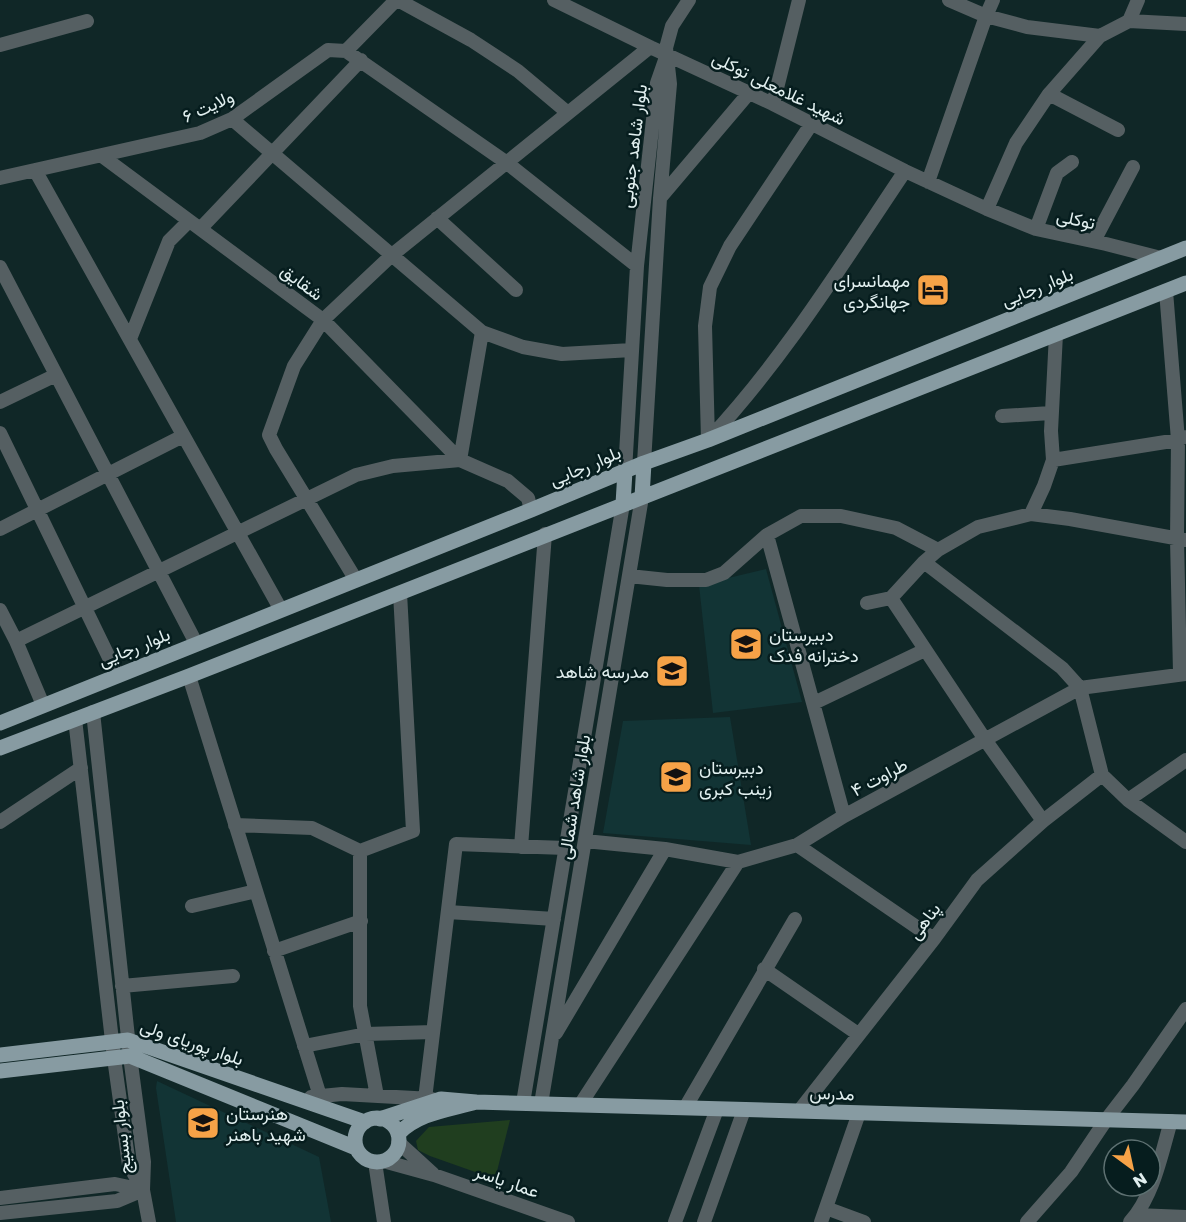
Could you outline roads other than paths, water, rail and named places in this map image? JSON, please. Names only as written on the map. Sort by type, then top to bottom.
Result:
[{"type":"main road","name":"بلوار رجایی","points":[[0,723],[117,674],[1186,248]]},
{"type":"main road","points":[[0,748],[189,676],[544,534],[1186,283]]},
{"type":"main road","points":[[642,497],[644,463]]},
{"type":"main road","points":[[623,504],[625,471]]},
{"type":"main road","name":"بلوار پوریای ولی","points":[[0,1055],[120,1041],[364,1122]]},
{"type":"main road","name":"بلوار پوریای ولی","points":[[0,1071],[122,1057],[356,1148]]},
{"type":"main road","name":"مدرس","points":[[380,1119],[433,1099],[524,1104],[1179,1122]]},
{"type":"main road","name":"مدرس","points":[[398,1138],[408,1124],[423,1117],[476,1102]]},
{"type":"main road","points":[[380,1119],[394,1127],[398,1138],[396,1150],[391,1157],[379,1162],[363,1158],[356,1148],[356,1134],[364,1122],[380,1119]]},
{"type":"street","points":[[568,113],[518,71],[471,40],[397,0],[346,51],[507,163],[637,266]]},
{"type":"street","name":"شهید غلامعلی توکلی","points":[[555,0],[812,123],[905,171],[987,208]]},
{"type":"street","points":[[666,55],[672,27],[689,0]]},
{"type":"street","points":[[773,104],[799,0]]},
{"type":"street","points":[[949,0],[986,16],[1027,27],[1100,36]]},
{"type":"street","points":[[928,182],[993,0]]},
{"type":"street","points":[[1129,21],[1138,0]]},
{"type":"street","points":[[0,45],[87,21]]},
{"type":"street","points":[[987,208],[1016,143],[1049,94],[1100,36],[1129,21],[1186,24]]},
{"type":"street","points":[[356,580],[269,435],[294,366],[323,320],[392,255],[650,47]]},
{"type":"street","name":"ولایت ۶","points":[[0,178],[200,133],[232,120],[328,50],[346,51]]},
{"type":"street","name":"بلوار شاهد جنوبی","points":[[644,463],[660,198],[670,84],[666,55]]},
{"type":"street","name":"بلوار شاهد جنوبی","points":[[625,471],[637,266],[657,83],[666,55]]},
{"type":"street","points":[[201,228],[361,60]]},
{"type":"street","points":[[660,198],[749,93]]},
{"type":"street","points":[[1049,94],[1118,130]]},
{"type":"street","points":[[232,120],[482,332],[523,347],[562,354],[632,350]]},
{"type":"street","points":[[708,440],[705,326],[710,286],[730,246],[812,123]]},
{"type":"street","name":"شقایق","points":[[102,156],[323,320],[460,460]]},
{"type":"street","points":[[1036,229],[1057,173],[1072,162]]},
{"type":"street","points":[[1094,241],[1133,167]]},
{"type":"street","points":[[35,170],[281,610]]},
{"type":"street","points":[[708,440],[741,404],[809,312],[905,171]]},
{"type":"street","name":"توکلی","points":[[987,208],[1036,229],[1161,258]]},
{"type":"street","points":[[437,218],[516,291]]},
{"type":"street","points":[[130,339],[169,241],[188,222]]},
{"type":"street","points":[[0,267],[196,643]]},
{"type":"street","points":[[1166,291],[1182,438],[1183,673]]},
{"type":"street","points":[[460,460],[482,332]]},
{"type":"street","points":[[1031,514],[1053,460],[1051,413],[1056,334]]},
{"type":"street","points":[[0,402],[56,375]]},
{"type":"street","points":[[1002,416],[1051,413]]},
{"type":"street","points":[[0,433],[117,674]]},
{"type":"street","points":[[0,529],[183,436]]},
{"type":"street","points":[[1053,460],[1182,438]]},
{"type":"street","points":[[16,641],[356,475],[393,466],[460,460],[508,481],[528,498],[531,510]]},
{"type":"street","name":"بلوار شاهد شمالی","points":[[541,1104],[642,497]]},
{"type":"street","name":"بلوار شاهد شمالی","points":[[524,1104],[623,504]]},
{"type":"street","points":[[867,603],[891,598],[938,550],[978,527],[1031,514],[1181,539]]},
{"type":"street","points":[[629,576],[667,580],[706,580],[724,573],[767,535],[801,516],[841,516],[896,528],[938,550]]},
{"type":"street","points":[[521,847],[544,534]]},
{"type":"street","points":[[767,535],[844,816]]},
{"type":"street","points":[[924,562],[1062,668],[1080,688],[1102,775],[1128,800],[1186,842]]},
{"type":"street","points":[[235,825],[312,828],[360,851],[413,831],[400,593]]},
{"type":"street","points":[[891,598],[1042,821]]},
{"type":"street","points":[[0,610],[43,705]]},
{"type":"street","points":[[814,703],[925,650]]},
{"type":"street","name":"طراوت ۴","points":[[585,841],[665,849],[738,862],[796,844],[1080,688],[1183,673]]},
{"type":"street","points":[[189,676],[320,1096]]},
{"type":"street","name":"بلوار بسیج","points":[[93,712],[122,986],[120,1041]]},
{"type":"street","name":"بلوار بسیج","points":[[75,719],[122,1057],[129,1165],[143,1190],[149,1222]]},
{"type":"street","points":[[1128,800],[1186,760]]},
{"type":"street","points":[[0,822],[81,768]]},
{"type":"street","name":"پناهی","points":[[799,1111],[934,939],[976,879],[1042,821],[1102,775]]},
{"type":"street","points":[[296,1098],[342,1094],[433,1099],[433,1032],[456,844],[566,848]]},
{"type":"street","points":[[796,844],[934,939]]},
{"type":"street","points":[[551,1041],[665,849]]},
{"type":"street","points":[[360,851],[360,1006],[377,1096]]},
{"type":"street","points":[[580,1105],[738,862]]},
{"type":"street","points":[[192,906],[256,891]]},
{"type":"street","points":[[448,912],[554,919]]},
{"type":"street","points":[[685,1108],[764,969],[795,920]]},
{"type":"street","points":[[274,951],[361,921]]},
{"type":"street","points":[[764,969],[858,1034]]},
{"type":"street","points":[[122,986],[233,976]]},
{"type":"street","points":[[1027,1222],[1071,1172],[1186,1009]]},
{"type":"street","points":[[304,1046],[366,1034],[433,1032]]},
{"type":"street","points":[[675,1222],[717,1109]]},
{"type":"street","points":[[704,1222],[744,1110]]},
{"type":"street","points":[[821,1222],[859,1113]]},
{"type":"street","points":[[1133,1219],[1154,1182],[1179,1122]]},
{"type":"street","name":"عمار یاسر","points":[[398,1138],[434,1175]]},
{"type":"street","points":[[379,1162],[384,1222]]},
{"type":"street","name":"عمار یاسر","points":[[379,1162],[434,1175],[568,1222]]},
{"type":"street","points":[[0,1198],[115,1184],[143,1190]]},
{"type":"street","points":[[0,1213],[117,1201],[143,1190]]},
{"type":"street","points":[[826,1208],[864,1222]]},
{"type":"street","points":[[1133,1219],[1186,1216]]},
{"type":"place","name":"مهمانسرای جهانگردی","points":[[933,290]]},
{"type":"place","name":"دبیرستان دخترانه فدک","points":[[746,644]]},
{"type":"place","name":"مدرسه شاهد","points":[[672,671]]},
{"type":"place","name":"دبیرستان زینب کبری","points":[[676,777]]},
{"type":"place","name":"هنرستان شهید باهنر","points":[[203,1123]]}]
